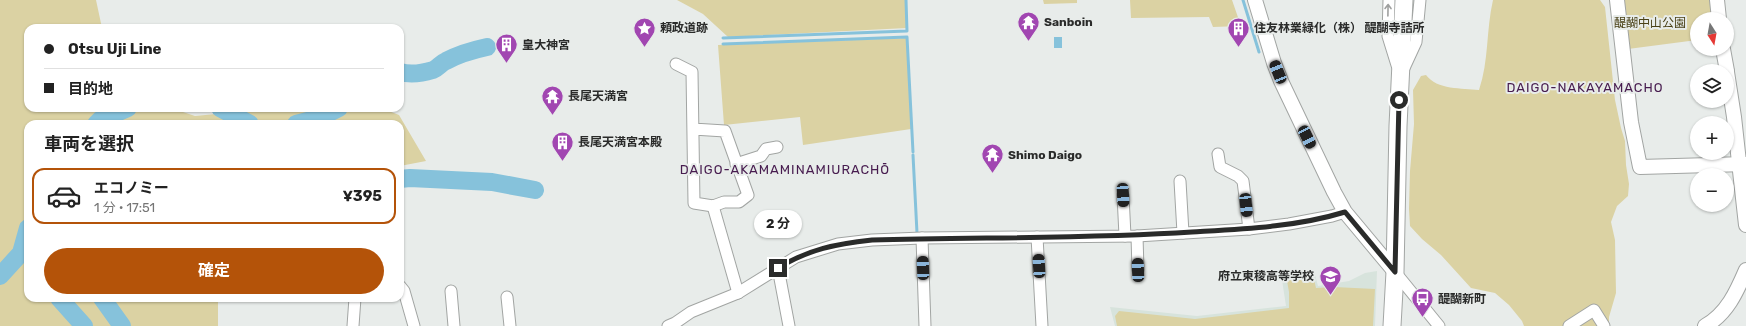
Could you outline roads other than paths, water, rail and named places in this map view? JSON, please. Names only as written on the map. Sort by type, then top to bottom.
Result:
[{"type":"main road","points":[[1392,326],[1404,0]]},
{"type":"street","points":[[1255,0],[1281,81],[1345,212],[1439,326]]},
{"type":"street","points":[[1388,0],[1388,36],[1401,75]]},
{"type":"street","points":[[1401,75],[1416,42],[1420,0]]},
{"type":"street","points":[[1617,0],[1631,122],[1640,167],[1743,164]]},
{"type":"street","points":[[1717,0],[1718,12]]},
{"type":"street","points":[[676,64],[692,72],[694,203],[713,206],[724,202],[740,202],[748,195],[725,131],[693,129]]},
{"type":"street","points":[[1733,108],[1743,164],[1746,225]]},
{"type":"street","points":[[736,164],[761,156],[766,149],[777,147]]},
{"type":"street","points":[[1218,154],[1220,167],[1238,176],[1243,181],[1249,228]]},
{"type":"street","points":[[1180,181],[1183,233]]},
{"type":"street","points":[[1123,195],[1125,236]]},
{"type":"street","points":[[713,206],[738,293]]},
{"type":"street","points":[[668,326],[691,312],[738,293],[796,257],[808,252],[838,244],[872,240],[922,238],[1137,236],[1288,224],[1332,216],[1345,212]]},
{"type":"street","points":[[1137,236],[1138,270]]},
{"type":"street","points":[[1037,237],[1042,326]]},
{"type":"street","points":[[922,238],[925,326]]},
{"type":"street","points":[[778,268],[789,326]]},
{"type":"street","points":[[1710,325],[1728,306],[1737,293],[1746,270]]},
{"type":"street","points":[[404,291],[414,326]]},
{"type":"street","points":[[451,291],[454,326]]},
{"type":"street","points":[[507,296],[510,326]]},
{"type":"street","points":[[353,326],[355,302]]},
{"type":"street","points":[[1569,326],[1594,310],[1604,326]]},
{"type":"water","points":[[1054,37],[1062,37],[1062,48],[1054,48]]},
{"type":"waterway","points":[[723,38],[907,31],[906,0]]},
{"type":"waterway","points":[[1243,0],[1259,52]]},
{"type":"waterway","points":[[723,44],[907,37],[913,152]]},
{"type":"waterway","points":[[404,72],[417,73],[433,70],[456,56],[487,47]]},
{"type":"waterway","points":[[100,120],[119,112]]},
{"type":"waterway","points":[[228,112],[242,120]]},
{"type":"waterway","points":[[311,120],[331,112]]},
{"type":"waterway","points":[[913,155],[917,233]]},
{"type":"waterway","points":[[404,179],[492,182],[535,190]]},
{"type":"waterway","points":[[0,276],[21,253],[24,242]]},
{"type":"waterway","points":[[63,302],[84,326]]},
{"type":"waterway","points":[[105,302],[122,326]]},
{"type":"place","name":"Sanboin","points":[[1029,42]]},
{"type":"place","name":"頼政道跡","points":[[644,48]]},
{"type":"place","name":"住友林業緑化（株） 醍醐寺詰所","points":[[1239,48]]},
{"type":"place","name":"皇大神宮","points":[[507,64]]},
{"type":"place","name":"長尾天満宮","points":[[552,116]]},
{"type":"place","name":"長尾天満宮本殿","points":[[563,162]]},
{"type":"place","name":"Shimo Daigo","points":[[992,174]]},
{"type":"place","name":"府立東稜高等学校","points":[[1330,296]]},
{"type":"place","name":"醍醐新町","points":[[1422,318]]},
{"type":"district","name":"DAIGO-NAKAYAMACHO","points":[[1585,87]]},
{"type":"district","name":"DAIGO-AKAMAMINAMIURACHŌ","points":[[785,169]]},
{"type":"park label","name":"醍醐中山公園","points":[[1650,23]]}]
